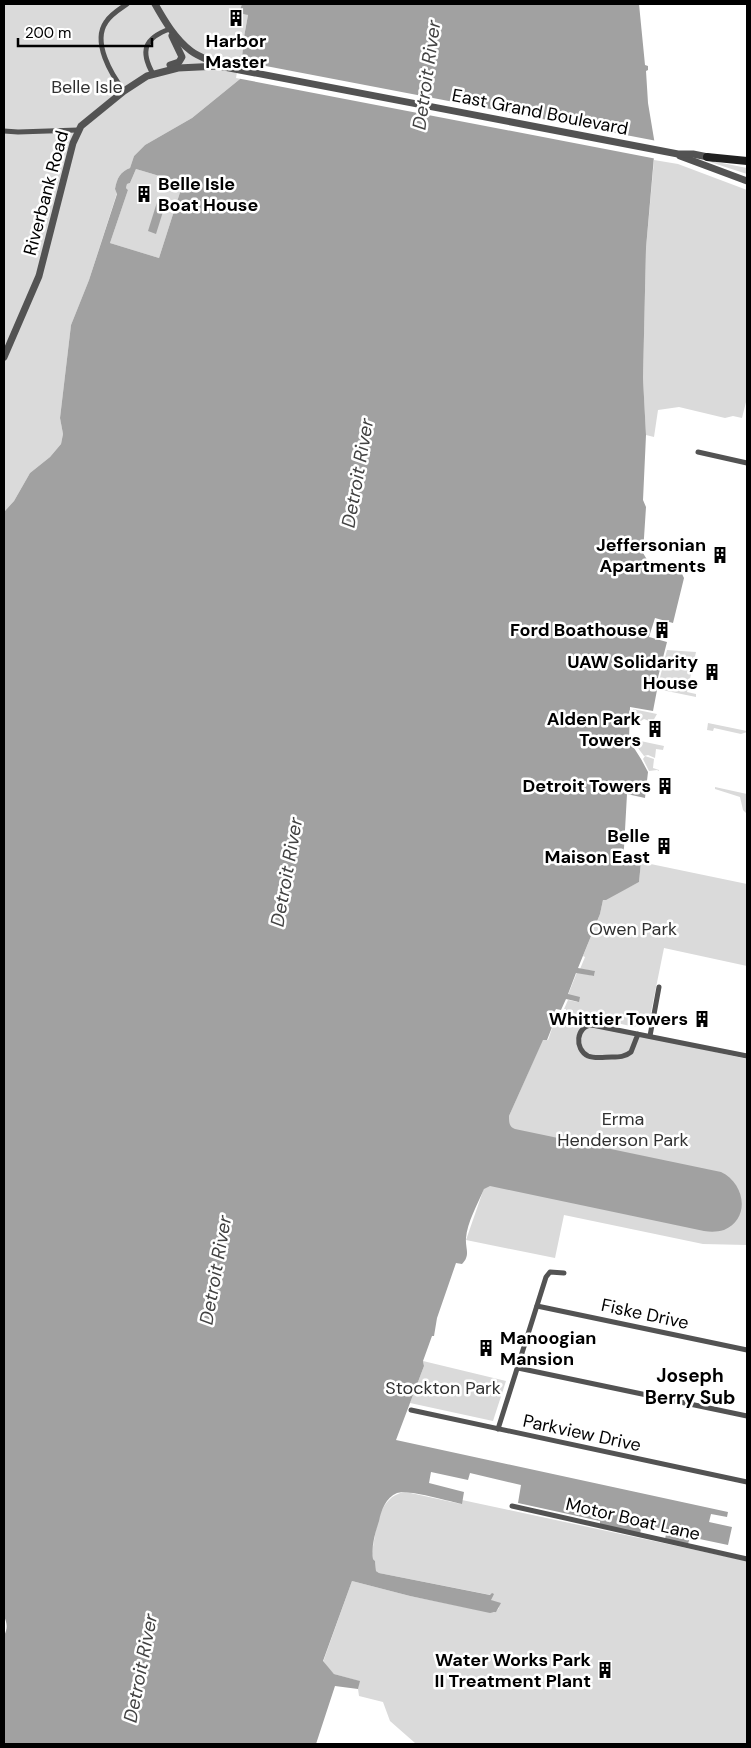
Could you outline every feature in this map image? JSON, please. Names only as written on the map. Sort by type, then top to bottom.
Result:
[{"type":"main road","points":[[706,157],[747,161]]},
{"type":"street","points":[[124,91],[116,80],[103,52],[100,36],[107,20],[127,4]]},
{"type":"street","points":[[155,4],[170,29],[189,50],[220,66]]},
{"type":"street","points":[[170,29],[181,51],[182,59],[178,64],[158,69],[153,74],[147,62],[146,48],[153,36],[170,29]]},
{"type":"street","name":"Riverbank Road","points":[[4,358],[39,276],[66,167],[78,130],[124,91],[153,74],[187,66],[220,66]]},
{"type":"street","name":"East Grand Boulevard","points":[[220,66],[678,154],[693,154],[747,165]]},
{"type":"street","points":[[4,131],[78,130]]},
{"type":"street","name":"East Grand Boulevard","points":[[678,154],[747,181]]},
{"type":"street","points":[[698,452],[747,463]]},
{"type":"street","points":[[650,1036],[659,987]]},
{"type":"street","points":[[638,1034],[631,1052],[622,1056],[590,1057],[583,1052],[579,1045],[580,1034],[585,1026],[590,1025],[650,1036],[747,1056]]},
{"type":"street","points":[[498,1429],[548,1274],[553,1271],[564,1273]]},
{"type":"street","name":"Fiske Drive","points":[[537,1306],[747,1350]]},
{"type":"street","points":[[518,1368],[747,1416]]},
{"type":"street","name":"Parkview Drive","points":[[411,1410],[747,1482]]},
{"type":"street","name":"Motor Boat Lane","points":[[512,1506],[747,1559]]},
{"type":"green space","name":"Belle Isle","points":[[4,4],[242,4],[241,10],[248,15],[240,79],[192,118],[145,145],[134,156],[130,168],[124,171],[118,179],[115,189],[117,193],[89,280],[71,325],[60,418],[63,434],[61,444],[50,457],[30,473],[14,501],[4,512]]},
{"type":"green space","points":[[654,160],[678,164],[747,190],[747,402],[742,418],[733,416],[725,418],[679,407],[658,410],[654,437],[646,435],[643,378],[646,248]]},
{"type":"green space","points":[[707,161],[747,168],[747,174]]},
{"type":"green space","points":[[136,169],[183,183],[159,258],[110,243],[128,190],[126,188],[127,184],[130,183]]},
{"type":"green space","points":[[667,650],[696,652],[687,692],[696,694],[696,697],[657,689]]},
{"type":"green space","points":[[633,709],[657,714],[653,721],[637,720],[636,724],[633,724]]},
{"type":"green space","points":[[708,723],[747,732],[741,734],[714,728],[713,731],[707,730]]},
{"type":"green space","points":[[631,739],[664,746],[663,750],[656,749],[655,758],[648,755],[644,756]]},
{"type":"green space","points":[[645,756],[654,759],[653,768],[659,771],[649,771],[643,759]]},
{"type":"green space","points":[[715,787],[747,794],[747,814],[743,810],[740,797],[715,789]]},
{"type":"green space","name":"Owen Park","points":[[641,862],[747,884],[747,966],[664,948],[649,1022],[640,1021],[635,1027],[566,1012],[566,1009],[564,1009],[568,1000],[578,1002],[568,995],[577,972],[594,976],[595,971],[580,969],[585,957],[583,956],[600,914],[603,900],[639,882]]},
{"type":"green space","name":"Erma Henderson Park","points":[[556,1017],[747,1059],[747,1245],[703,1244],[564,1215],[555,1258],[466,1240],[509,1116],[543,1039],[548,1040]]},
{"type":"green space","name":"Stockton Park","points":[[423,1361],[506,1381],[493,1421],[410,1403],[424,1366]]},
{"type":"green space","points":[[406,1492],[461,1504],[462,1500],[747,1561],[747,1744],[415,1743],[390,1721],[383,1702],[359,1696],[359,1681],[334,1674],[323,1662],[352,1581],[410,1596],[494,1613],[499,1608],[491,1600],[491,1595],[376,1571],[372,1553],[380,1515],[389,1500]]},
{"type":"water","name":"Detroit River","points":[[242,4],[639,4],[645,65],[648,66],[646,71],[648,103],[655,145],[646,248],[643,378],[646,435],[643,500],[646,507],[643,553],[649,563],[682,574],[684,578],[673,623],[655,618],[649,637],[667,642],[655,689],[657,690],[653,711],[630,707],[629,740],[648,772],[645,798],[627,794],[624,848],[621,857],[641,862],[639,882],[603,900],[600,914],[578,968],[595,971],[594,976],[576,973],[568,994],[580,997],[579,1002],[566,999],[561,1010],[556,1009],[553,1015],[556,1017],[547,1040],[543,1040],[509,1116],[509,1120],[510,1126],[515,1129],[721,1172],[729,1177],[740,1192],[741,1210],[733,1225],[724,1230],[709,1232],[490,1186],[484,1189],[468,1226],[465,1261],[462,1264],[456,1263],[437,1318],[434,1336],[432,1336],[423,1361],[424,1366],[396,1440],[728,1512],[727,1517],[711,1514],[709,1522],[732,1527],[728,1545],[690,1537],[688,1544],[665,1539],[667,1530],[642,1524],[640,1534],[600,1525],[600,1521],[518,1503],[521,1485],[470,1473],[468,1480],[431,1472],[429,1483],[464,1492],[462,1504],[410,1493],[402,1492],[393,1495],[383,1509],[375,1535],[373,1559],[376,1571],[490,1595],[492,1593],[494,1594],[491,1600],[501,1603],[496,1612],[490,1613],[410,1596],[352,1581],[323,1661],[334,1674],[360,1681],[358,1689],[335,1686],[316,1744],[4,1744],[4,1636],[7,1626],[4,1616],[4,512],[14,501],[30,473],[50,457],[61,444],[63,434],[60,418],[71,325],[89,280],[117,194],[115,189],[118,179],[124,171],[130,168],[134,156],[145,145],[192,118],[240,79],[248,15],[239,13]],"holes":[[[136,169],[183,183],[159,258],[110,243],[128,190],[126,188],[127,184],[130,183]]]},
{"type":"water","points":[[158,199],[166,202],[156,234],[148,231]]},
{"type":"pier","points":[[239,61],[657,141],[657,159],[236,78]]},
{"type":"place","name":"Harbor Master","points":[[236,18]]},
{"type":"place","name":"Belle Isle Boat House","points":[[144,194]]},
{"type":"place","name":"Jeffersonian Apartments","points":[[720,555]]},
{"type":"place","name":"Ford Boathouse","points":[[662,630]]},
{"type":"place","name":"UAW Solidarity House","points":[[712,672]]},
{"type":"place","name":"Alden Park Towers","points":[[655,729]]},
{"type":"place","name":"Detroit Towers","points":[[665,786]]},
{"type":"place","name":"Belle Maison East","points":[[664,846]]},
{"type":"place","name":"Whittier Towers","points":[[702,1019]]},
{"type":"place","name":"Manoogian Mansion","points":[[486,1348]]},
{"type":"place","name":"Water Works Park II Treatment Plant","points":[[605,1670]]},
{"type":"district","name":"Joseph Berry Sub","points":[[690,1386]]}]
